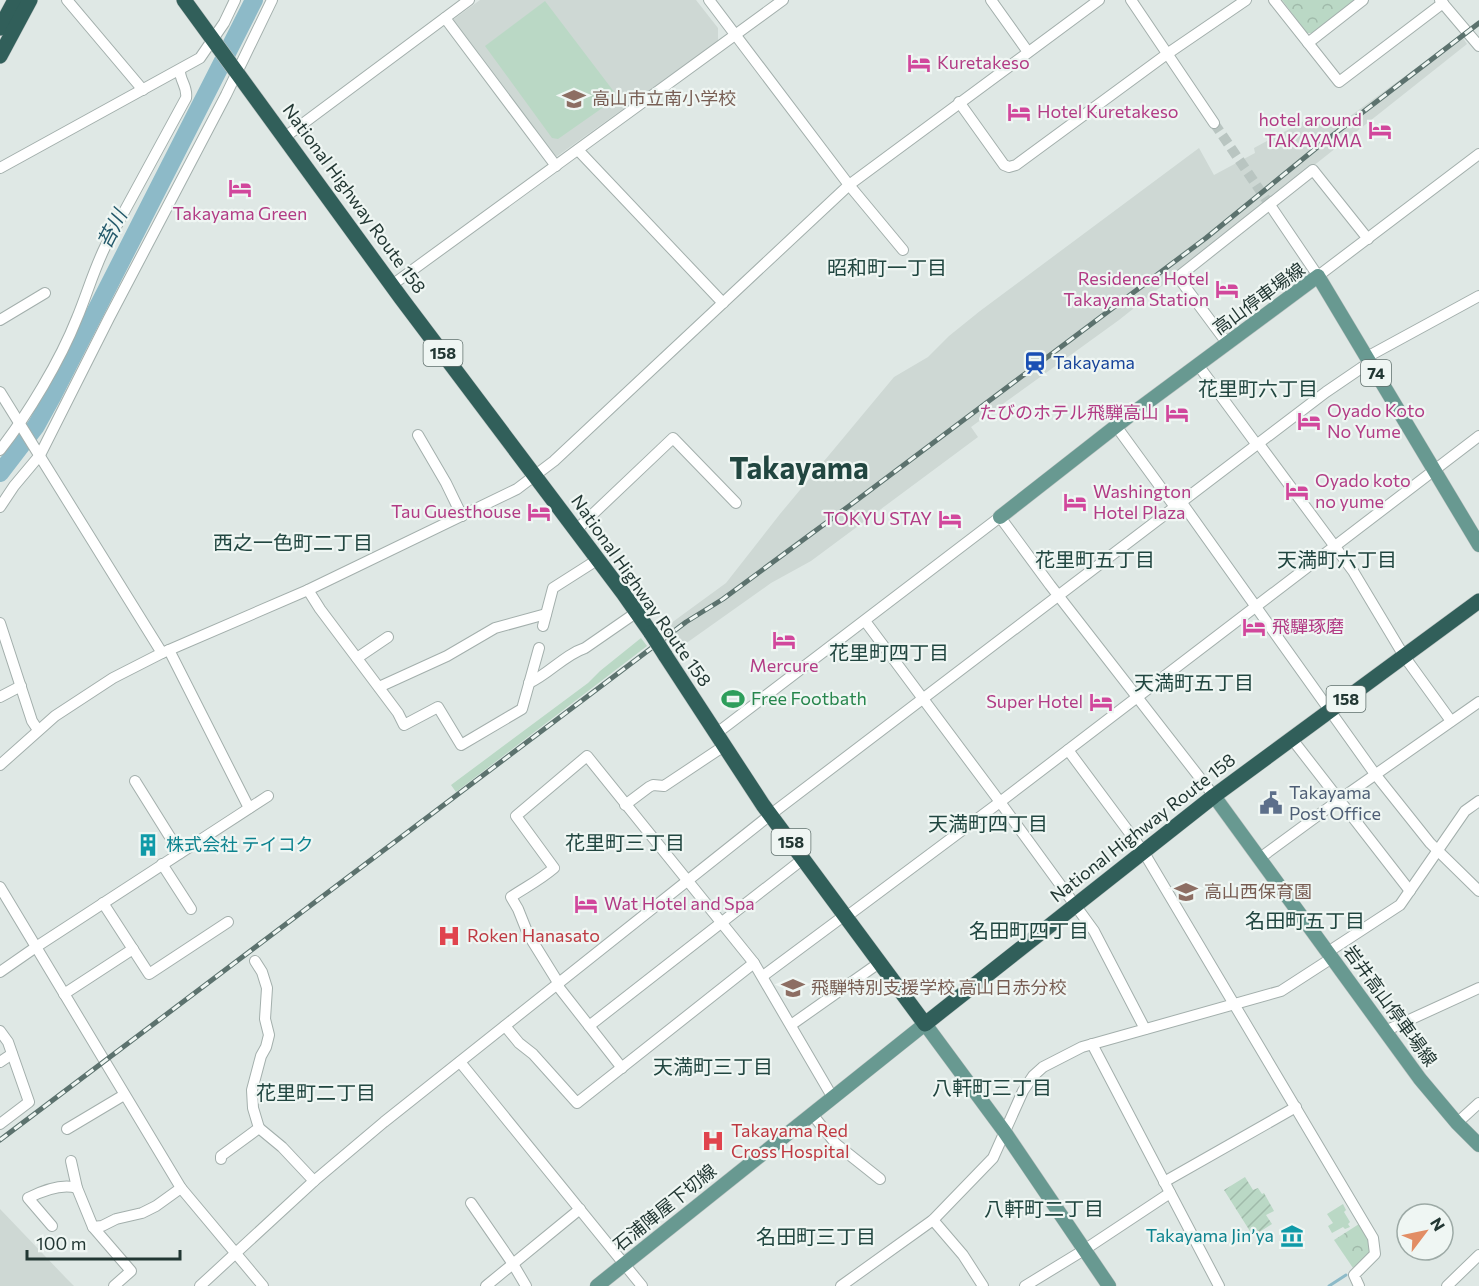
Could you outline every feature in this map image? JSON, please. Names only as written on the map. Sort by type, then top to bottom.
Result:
[{"type":"highway","points":[[0,28],[15,0]]},
{"type":"highway","points":[[0,56],[30,0]]},
{"type":"highway","name":"National Highway Route 158","points":[[184,0],[392,285],[637,612],[771,815],[925,1024],[1214,796],[1479,601]]},
{"type":"main road","name":"高山停車場線","points":[[1000,517],[1116,426],[1318,276],[1479,545]]},
{"type":"main road","name":"岩井高山停車場線","points":[[1214,796],[1420,1079],[1456,1123],[1479,1145]]},
{"type":"main road","name":"石浦陣屋下切線","points":[[597,1286],[925,1024]]},
{"type":"main road","points":[[925,1024],[1004,1131],[1109,1286]]},
{"type":"street","points":[[67,0],[143,90]]},
{"type":"street","points":[[0,168],[200,58],[214,42],[235,0]]},
{"type":"street","points":[[0,507],[38,454],[272,0]]},
{"type":"street","points":[[285,137],[469,0]]},
{"type":"street","points":[[709,0],[849,185],[903,250]]},
{"type":"street","points":[[392,285],[783,0]]},
{"type":"street","points":[[991,0],[1028,52]]},
{"type":"street","points":[[0,765],[55,716],[113,678],[165,652],[308,590],[517,489],[554,461],[849,185],[1099,0]]},
{"type":"street","points":[[1131,0],[1214,123]]},
{"type":"street","points":[[959,102],[1004,165],[1009,167],[1016,165],[1167,54],[1246,0]]},
{"type":"street","points":[[1274,0],[1339,82],[1442,2],[1479,46]]},
{"type":"street","points":[[1308,42],[1363,0]]},
{"type":"street","points":[[445,18],[556,166]]},
{"type":"street","points":[[0,450],[21,426],[76,320],[94,269],[106,245],[186,98],[187,91],[180,70]]},
{"type":"street","points":[[578,150],[723,303]]},
{"type":"street","points":[[1272,208],[1318,276],[1479,155]]},
{"type":"street","points":[[1227,343],[1178,277],[1313,170],[1368,239]]},
{"type":"street","points":[[0,320],[45,293]]},
{"type":"street","points":[[200,1286],[314,1181],[384,1122],[922,698],[1368,359],[1479,296]]},
{"type":"street","points":[[1198,365],[1353,571],[1404,656],[1451,721]]},
{"type":"street","points":[[0,392],[165,652],[249,808]]},
{"type":"street","points":[[1116,426],[1255,606],[1375,774],[1438,851],[1479,891]]},
{"type":"street","points":[[418,435],[462,516]]},
{"type":"street","points":[[763,976],[1000,802],[1479,436]]},
{"type":"street","points":[[575,531],[672,438],[736,503]]},
{"type":"street","points":[[625,805],[653,785],[664,786],[865,621],[1000,517],[1214,796]]},
{"type":"street","points":[[543,626],[553,588],[597,560]]},
{"type":"street","points":[[308,590],[398,713],[404,725],[438,707],[461,745],[522,709],[539,648]]},
{"type":"street","points":[[529,683],[543,677],[637,612]]},
{"type":"street","points":[[379,687],[447,656],[490,631],[546,614]]},
{"type":"street","points":[[865,621],[1094,931],[1145,1029]]},
{"type":"street","points":[[0,623],[32,721],[38,730]]},
{"type":"street","points":[[357,658],[388,637]]},
{"type":"street","points":[[0,697],[21,686]]},
{"type":"street","points":[[1260,858],[1479,702]]},
{"type":"street","points":[[1292,739],[1410,891]]},
{"type":"street","points":[[1068,750],[1143,851],[1373,1238],[1375,1254],[1354,1275],[1359,1286]]},
{"type":"street","points":[[622,1068],[558,984],[528,934],[511,897],[538,882],[554,868],[516,816],[587,756],[754,963],[833,1098]]},
{"type":"street","points":[[135,781],[180,853]]},
{"type":"street","points":[[0,972],[268,796]]},
{"type":"street","points":[[841,1286],[933,1220],[993,1158],[1023,1091],[1033,1076],[1053,1060],[1092,1044],[1281,991],[1400,905],[1465,811],[1479,801]]},
{"type":"street","points":[[589,1026],[803,859]]},
{"type":"street","points":[[162,864],[191,909]]},
{"type":"street","points":[[0,887],[181,1188],[263,1286]]},
{"type":"street","points":[[103,903],[149,974],[228,922]]},
{"type":"street","points":[[64,994],[133,949]]},
{"type":"street","points":[[255,961],[262,972],[267,988],[265,1019],[269,1035],[252,1090],[253,1108],[259,1128],[282,1147],[314,1181]]},
{"type":"street","points":[[505,1026],[577,1103],[754,963]]},
{"type":"street","points":[[791,1025],[879,963]]},
{"type":"street","points":[[1385,1031],[1479,988]]},
{"type":"street","points":[[0,1030],[8,1042],[29,1102],[0,1124]]},
{"type":"street","points":[[1092,1044],[1219,1286]]},
{"type":"street","points":[[0,1062],[12,1054]]},
{"type":"street","points":[[460,1062],[642,1286]]},
{"type":"street","points":[[67,1129],[124,1095]]},
{"type":"street","points":[[1456,1123],[1479,1103]]},
{"type":"street","points":[[1164,1182],[1296,1107]]},
{"type":"street","points":[[812,1114],[836,1144],[880,1179]]},
{"type":"street","points":[[221,1159],[221,1156],[259,1128]]},
{"type":"street","points":[[71,1161],[76,1188],[93,1227],[131,1271],[114,1286]]},
{"type":"street","points":[[51,1226],[28,1198],[47,1190],[66,1186],[76,1188]]},
{"type":"street","points":[[93,1227],[142,1213],[181,1188]]},
{"type":"street","points":[[1025,1286],[1170,1193]]},
{"type":"street","points":[[471,1203],[526,1286]]},
{"type":"street","points":[[486,1286],[580,1209]]},
{"type":"street","points":[[933,1220],[963,1255],[983,1286]]},
{"type":"street","points":[[1447,1286],[1479,1255]]},
{"type":"shaded area","name":"高山市立南小学校","points":[[480,0],[696,0],[718,28],[718,41],[556,157],[453,23],[454,19]]},
{"type":"shaded area","points":[[1461,35],[1467,44],[1119,320],[971,427],[978,437],[811,561],[771,583],[678,649],[663,629],[726,583],[894,377],[928,357],[949,336],[980,311],[1199,148],[1214,175],[1255,153],[1254,148],[1306,120],[1349,117]]},
{"type":"shaded area","points":[[0,1209],[66,1278],[74,1286],[0,1286]]},
{"type":"green space","points":[[1282,0],[1355,0],[1312,33],[1307,33]]},
{"type":"green space","points":[[545,1],[618,97],[558,139],[552,138],[485,46]]},
{"type":"green space","points":[[641,638],[647,646],[456,792],[451,785],[588,683]]},
{"type":"green space","points":[[1245,1177],[1253,1190],[1258,1188],[1262,1194],[1264,1193],[1274,1211],[1266,1215],[1272,1224],[1253,1236],[1224,1190]]},
{"type":"green space","points":[[1343,1204],[1350,1227],[1345,1229],[1343,1227],[1332,1233],[1328,1226],[1333,1223],[1327,1214]]},
{"type":"green space","points":[[1359,1224],[1369,1241],[1370,1253],[1353,1268],[1334,1240]]},
{"type":"waterway","name":"苔川","points":[[0,473],[36,426],[52,397],[254,0]]},
{"type":"waterway","points":[[1329,1286],[1346,1275]]},
{"type":"tunnel","points":[[1214,123],[1272,208]]},
{"type":"railway","points":[[0,1140],[686,622],[723,599],[849,506],[1206,238],[1320,145],[1479,23]]},
{"type":"place","name":"Kuretakeso","points":[[919,63]]},
{"type":"place","name":"高山市立南小学校","points":[[574,99]]},
{"type":"place","name":"Hotel Kuretakeso","points":[[1019,112]]},
{"type":"place","name":"hotel around TAKAYAMA","points":[[1380,130]]},
{"type":"place","name":"Takayama Green","points":[[240,188]]},
{"type":"place","name":"Residence Hotel Takayama Station","points":[[1227,289]]},
{"type":"place","name":"Takayama","points":[[1035,363]]},
{"type":"place","name":"たびのホテル飛騨高山","points":[[1177,413]]},
{"type":"place","name":"Oyado Koto No Yume","points":[[1309,421]]},
{"type":"place","name":"Oyado koto no yume","points":[[1297,491]]},
{"type":"place","name":"Washington Hotel Plaza","points":[[1075,502]]},
{"type":"place","name":"Tau Guesthouse","points":[[539,512]]},
{"type":"place","name":"TOKYU STAY","points":[[950,519]]},
{"type":"place","name":"飛驒琢磨","points":[[1254,627]]},
{"type":"place","name":"Mercure","points":[[784,640]]},
{"type":"place","name":"Free Footbath","points":[[733,699]]},
{"type":"place","name":"Super Hotel","points":[[1101,702]]},
{"type":"place","name":"Takayama Post Office","points":[[1271,803]]},
{"type":"place","name":"株式会社 テイコク","points":[[148,845]]},
{"type":"place","name":"高山西保育園","points":[[1186,892]]},
{"type":"place","name":"Wat Hotel and Spa","points":[[586,904]]},
{"type":"place","name":"Roken Hanasato","points":[[449,936]]},
{"type":"place","name":"飛騨特別支援学校 高山日赤分校","points":[[793,988]]},
{"type":"place","name":"Takayama Red Cross Hospital","points":[[713,1141]]},
{"type":"place","name":"Takayama Jin’ya","points":[[1292,1236]]},
{"type":"district","name":"昭和町一丁目","points":[[887,268]]},
{"type":"district","name":"花里町六丁目","points":[[1258,389]]},
{"type":"district","name":"Takayama","points":[[799,469]]},
{"type":"district","name":"西之一色町二丁目","points":[[293,543]]},
{"type":"district","name":"花里町五丁目","points":[[1095,560]]},
{"type":"district","name":"天満町六丁目","points":[[1337,560]]},
{"type":"district","name":"花里町四丁目","points":[[889,653]]},
{"type":"district","name":"天満町五丁目","points":[[1194,683]]},
{"type":"district","name":"天満町四丁目","points":[[988,824]]},
{"type":"district","name":"花里町三丁目","points":[[625,843]]},
{"type":"district","name":"名田町五丁目","points":[[1305,921]]},
{"type":"district","name":"名田町四丁目","points":[[1029,931]]},
{"type":"district","name":"天満町三丁目","points":[[713,1067]]},
{"type":"district","name":"八軒町三丁目","points":[[992,1088]]},
{"type":"district","name":"花里町二丁目","points":[[316,1093]]},
{"type":"district","name":"八軒町二丁目","points":[[1044,1209]]},
{"type":"district","name":"名田町三丁目","points":[[816,1237]]}]
